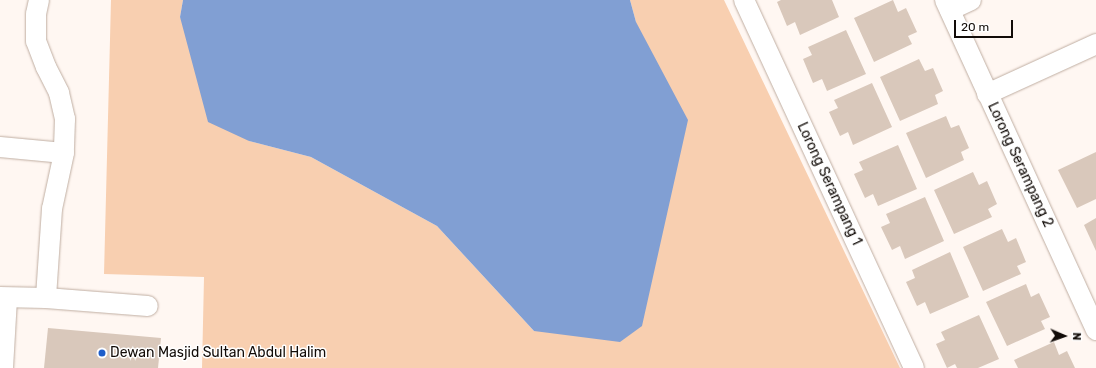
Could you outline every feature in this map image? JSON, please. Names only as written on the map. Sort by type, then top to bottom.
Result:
[{"type":"street","points":[[39,0],[36,14],[36,41],[46,67],[59,93],[65,119],[64,153],[52,209],[46,298]]},
{"type":"street","name":"Lorong Serampang 1","points":[[744,0],[914,368]]},
{"type":"street","points":[[947,5],[971,0]]},
{"type":"street","name":"Lorong Serampang 2","points":[[947,5],[1096,330]]},
{"type":"street","points":[[987,94],[1096,44]]},
{"type":"street","points":[[0,147],[64,153]]},
{"type":"street","points":[[3,368],[4,298],[46,298],[148,306]]},
{"type":"shaded area","points":[[111,0],[183,0],[180,17],[249,141],[311,157],[437,226],[534,331],[636,22],[630,0],[724,0],[900,368],[202,368],[204,277],[104,274]]},
{"type":"water","points":[[183,0],[630,0],[636,22],[688,120],[642,326],[620,342],[534,331],[437,226],[311,157],[249,141],[208,122],[180,17]]},
{"type":"building","points":[[781,0],[832,0],[839,17],[800,35],[795,22],[787,26],[777,2]]},
{"type":"building","points":[[893,0],[898,12],[906,8],[917,32],[908,36],[912,44],[874,62],[854,18]]},
{"type":"building","points":[[846,30],[866,74],[827,91],[822,79],[813,83],[803,59],[812,55],[808,47]]},
{"type":"building","points":[[919,59],[925,71],[933,68],[943,91],[935,95],[938,104],[900,121],[880,77]]},
{"type":"building","points":[[872,83],[892,127],[853,145],[848,132],[840,136],[829,112],[838,108],[834,100]]},
{"type":"building","points":[[946,116],[951,128],[959,125],[969,148],[961,152],[964,160],[926,178],[906,133]]},
{"type":"building","points":[[898,145],[917,189],[878,206],[873,194],[865,198],[854,174],[863,170],[859,162]]},
{"type":"building","points":[[1096,152],[1096,199],[1077,208],[1058,170]]},
{"type":"building","points":[[973,172],[979,185],[987,181],[997,204],[988,209],[992,217],[954,234],[934,190]]},
{"type":"building","points":[[925,197],[944,241],[905,259],[900,246],[892,250],[881,227],[890,223],[886,214]]},
{"type":"building","points":[[1096,218],[1096,251],[1084,225]]},
{"type":"building","points":[[1002,229],[1008,242],[1016,238],[1026,262],[1017,266],[1021,274],[983,291],[963,247]]},
{"type":"building","points":[[950,252],[969,297],[930,314],[925,302],[917,306],[906,282],[915,278],[912,270]]},
{"type":"building","points":[[1026,284],[1031,297],[1039,293],[1050,317],[1041,321],[1045,329],[1007,346],[986,302]]},
{"type":"building","points":[[979,315],[999,359],[978,368],[957,368],[955,364],[947,368],[936,344],[945,340],[941,332]]},
{"type":"building","name":"Dewan Masjid Sultan Abdul Halim","points":[[48,328],[161,338],[158,368],[44,368]]},
{"type":"building","points":[[1054,342],[1059,355],[1067,351],[1075,368],[1018,368],[1014,360]]},
{"type":"place","name":"Dewan Masjid Sultan Abdul Halim","points":[[102,353]]}]
